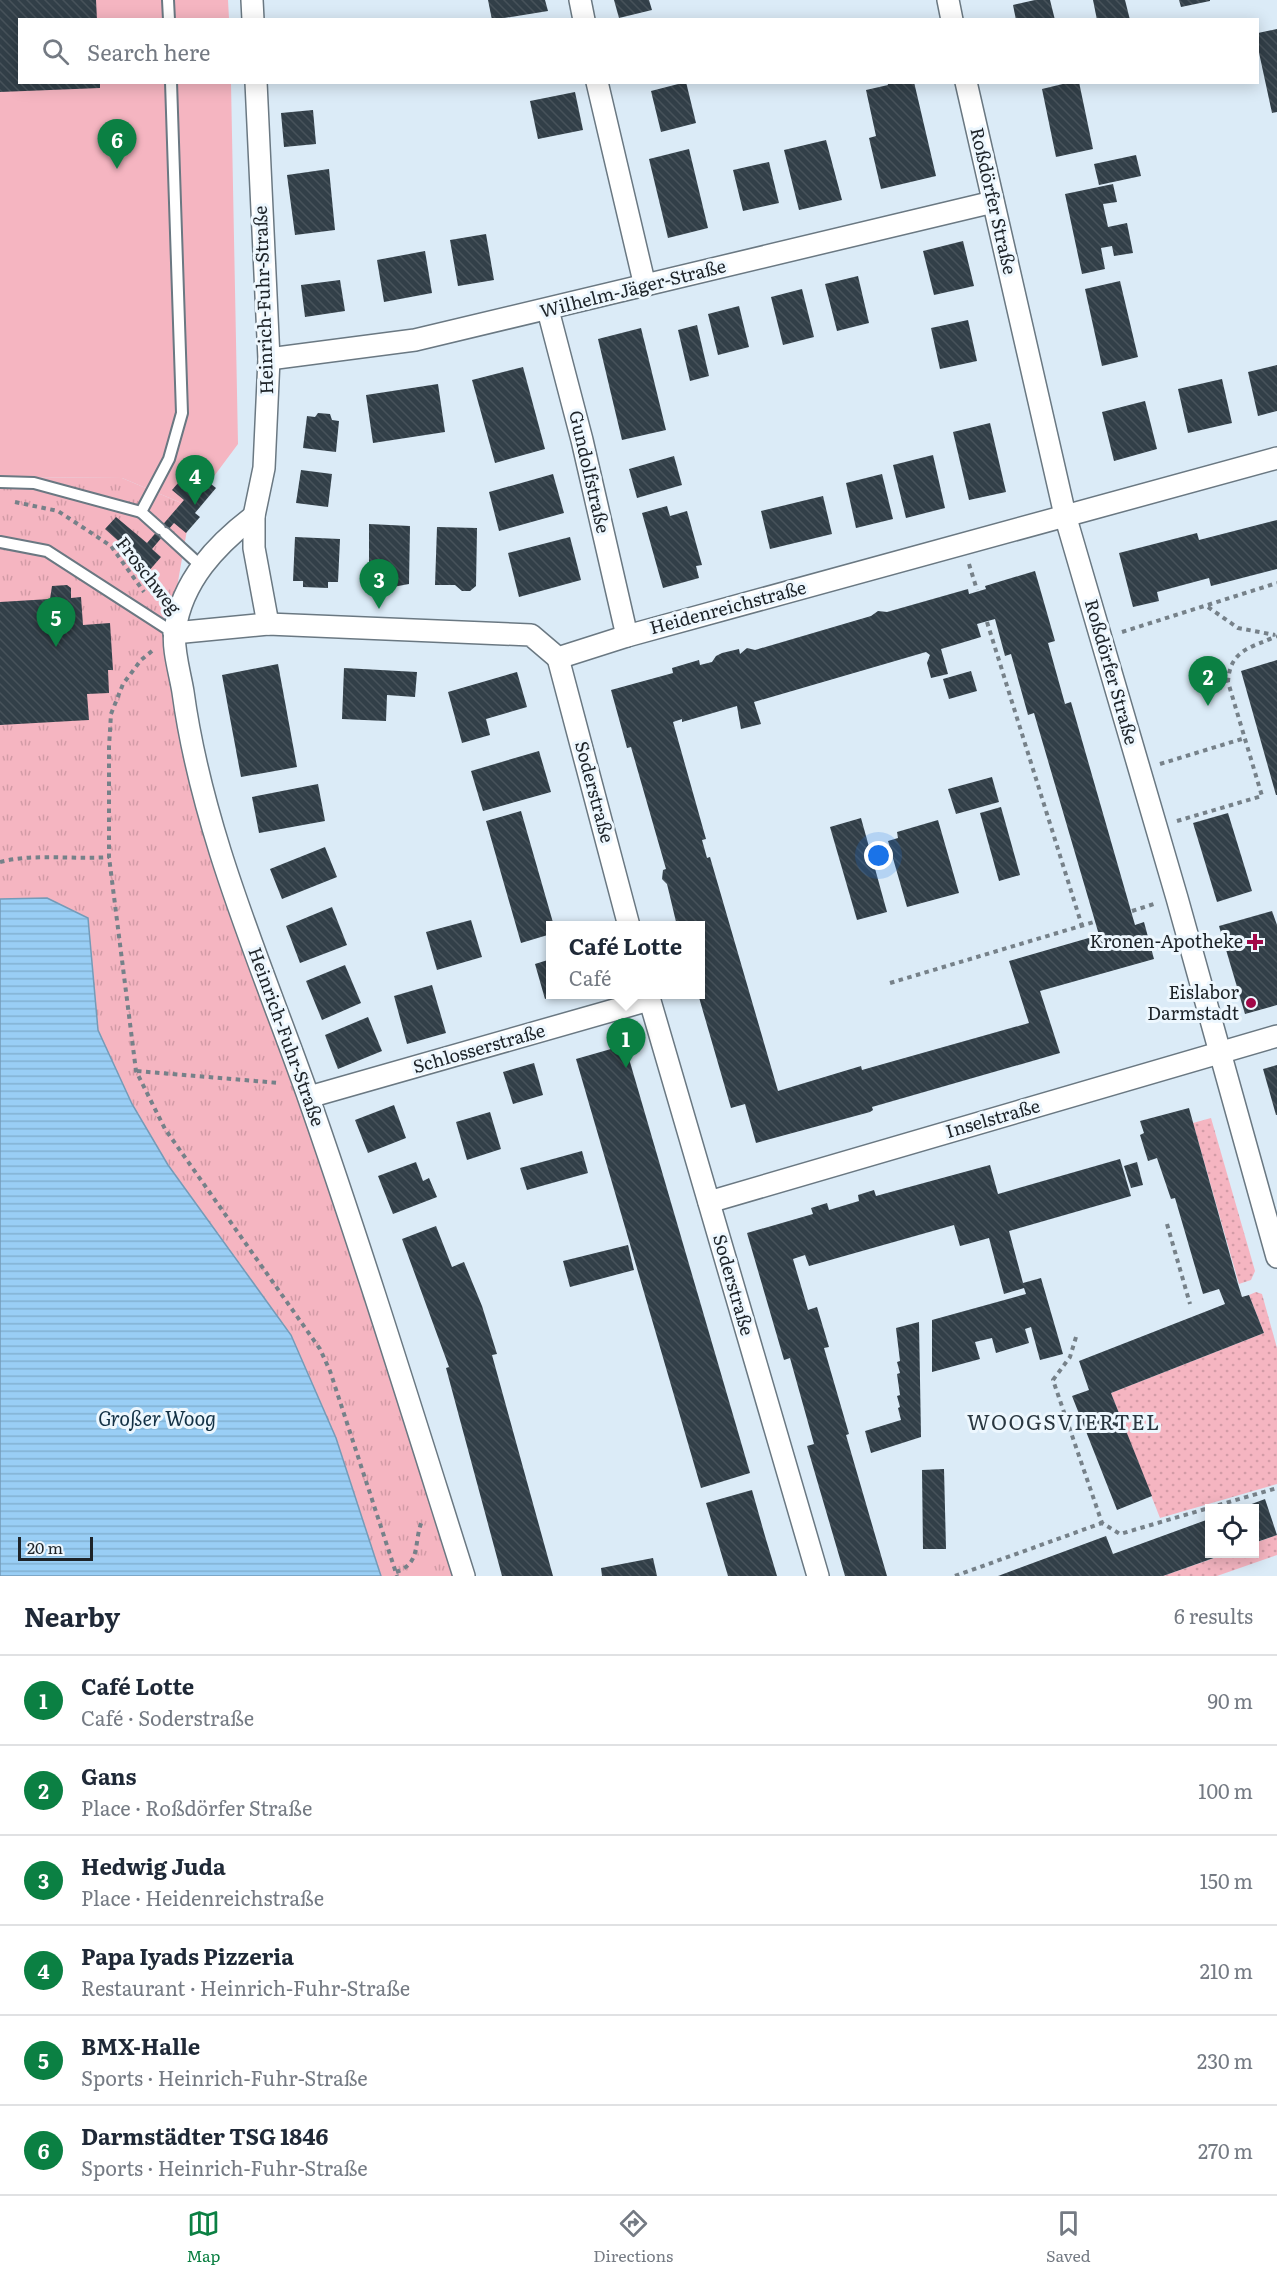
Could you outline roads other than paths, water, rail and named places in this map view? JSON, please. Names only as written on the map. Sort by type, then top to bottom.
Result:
[{"type":"street","points":[[252,0],[253,18]]},
{"type":"street","points":[[580,0],[584,18]]},
{"type":"street","points":[[948,0],[952,18]]},
{"type":"street","name":"Heinrich-Fuhr-Straße","points":[[256,84],[269,359],[264,468],[254,516],[254,548],[268,624]]},
{"type":"street","points":[[597,84],[645,286]]},
{"type":"street","name":"Roßdörfer Straße","points":[[966,84],[1065,515],[1277,1257]]},
{"type":"street","name":"Wilhelm-Jäger-Straße","points":[[269,359],[415,340],[993,202]]},
{"type":"street","name":"Gundolfstraße","points":[[548,310],[582,440],[627,636]]},
{"type":"street","name":"Heidenreichstraße","points":[[558,658],[627,636],[1277,458]]},
{"type":"street","name":"Heinrich-Fuhr-Straße","points":[[254,516],[234,531],[201,566],[182,599],[174,633],[190,748],[213,835],[306,1091],[464,1576]]},
{"type":"street","points":[[174,633],[268,624],[531,635],[558,658]]},
{"type":"street","name":"Soderstraße","points":[[558,658],[628,921]]},
{"type":"street","name":"Schlosserstraße","points":[[306,1091],[641,999]]},
{"type":"street","name":"Soderstraße","points":[[649,999],[818,1576]]},
{"type":"street","name":"Inselstraße","points":[[709,1202],[1277,1036]]},
{"type":"lane","points":[[168,0],[169,18]]},
{"type":"lane","points":[[141,512],[169,459],[182,413],[171,84]]},
{"type":"lane","points":[[0,482],[34,483],[141,512],[201,566]]},
{"type":"lane","points":[[0,542],[47,551],[174,633]]},
{"type":"water","name":"Großer Woog","points":[[47,898],[88,918],[98,1030],[132,1104],[168,1165],[291,1335],[336,1438],[381,1576],[0,1576],[0,899]]},
{"type":"place","name":"Darmstädter TSG 1846","points":[[117,169]]},
{"type":"place","name":"Papa Iyads Pizzeria","points":[[195,505]]},
{"type":"place","name":"Hedwig Juda","points":[[379,609]]},
{"type":"place","name":"BMX-Halle","points":[[56,647]]},
{"type":"place","name":"Gans","points":[[1208,706]]},
{"type":"place","name":"Kronen-Apotheke","points":[[1255,942]]},
{"type":"place","name":"Eislabor Darmstadt","points":[[1251,1003]]},
{"type":"place","name":"Café Lotte","points":[[626,1068]]},
{"type":"district","name":"WOOGSVIERTEL","points":[[1064,1423]]}]
